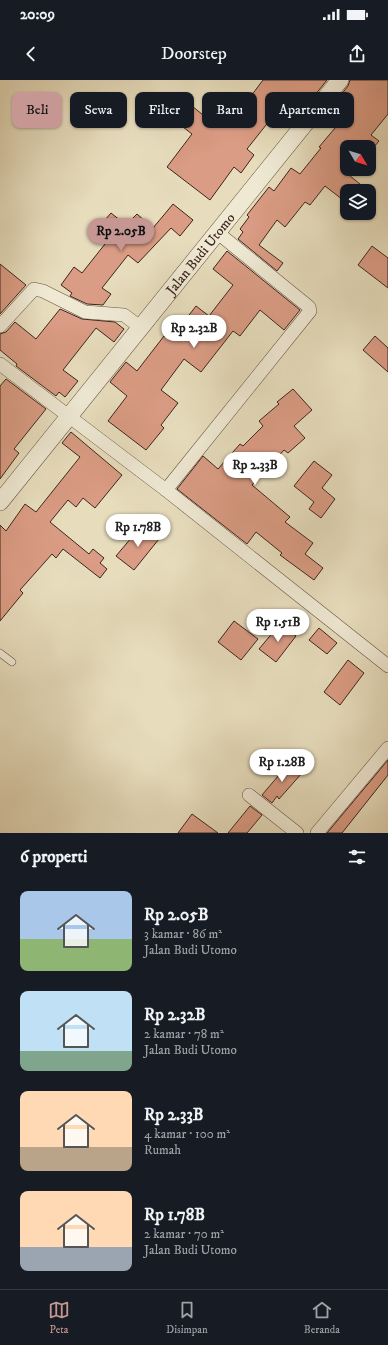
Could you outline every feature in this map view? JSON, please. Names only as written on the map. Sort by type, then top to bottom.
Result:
[{"type":"street","name":"Jalan Budi Utomo","points":[[0,502],[340,80]]},
{"type":"street","points":[[166,490],[310,312],[309,307],[218,233]]},
{"type":"street","points":[[0,326],[34,289],[43,291],[85,312],[124,315],[140,327]]},
{"type":"street","points":[[0,364],[166,490],[388,666]]},
{"type":"street","points":[[317,833],[388,748]]},
{"type":"street","points":[[250,795],[297,833]]},
{"type":"lane","points":[[0,652],[12,662]]},
{"type":"building","points":[[263,80],[327,80],[317,92],[265,92],[265,126],[247,149],[254,155],[241,173],[234,167],[210,200],[167,167],[192,134],[184,128],[194,128],[194,108],[202,114],[202,128],[257,128],[257,92],[254,92]]},
{"type":"building","points":[[350,80],[388,80],[388,114],[371,135],[379,141],[376,145],[376,140],[340,140],[340,176],[350,176],[360,184],[340,184],[340,198],[325,186],[310,205],[305,202],[285,227],[277,220],[259,245],[283,263],[277,271],[238,239],[243,232],[240,229],[249,217],[247,215],[269,187],[274,191],[291,168],[300,174],[321,148],[319,147],[335,128],[354,128],[354,92],[343,92]]},
{"type":"building","points":[[173,204],[193,220],[180,236],[171,228],[138,263],[128,255],[102,288],[111,294],[103,305],[87,304],[70,296],[72,293],[61,285],[74,267],[82,273],[109,239],[97,229],[111,213],[126,225],[137,214],[153,228]]},
{"type":"building","points":[[372,246],[388,258],[388,288],[358,265]]},
{"type":"building","points":[[227,251],[300,310],[284,330],[260,310],[240,336],[233,331],[201,372],[184,359],[161,390],[178,403],[161,425],[164,428],[146,450],[108,421],[127,396],[110,382],[126,362],[137,371],[164,336],[170,340],[196,306],[209,316],[233,285],[213,269]]},
{"type":"building","points":[[0,264],[26,285],[0,314]]},
{"type":"building","points":[[60,309],[82,319],[115,322],[124,329],[114,342],[96,328],[63,370],[78,381],[65,397],[59,392],[56,396],[16,366],[17,364],[0,350],[0,334],[6,332],[15,322],[36,339]]},
{"type":"building","points":[[375,336],[388,348],[388,372],[363,350]]},
{"type":"building","points":[[6,379],[46,409],[14,449],[19,453],[0,479],[0,386]]},
{"type":"building","points":[[293,389],[312,410],[294,426],[305,438],[288,453],[284,450],[252,485],[290,517],[285,522],[313,543],[305,554],[323,568],[314,580],[280,555],[282,553],[256,532],[247,544],[177,489],[203,456],[218,469],[240,444],[243,446],[263,426],[259,421],[279,404],[277,402]]},
{"type":"building","points":[[71,432],[122,475],[95,508],[83,498],[76,507],[68,500],[50,522],[89,554],[93,549],[104,558],[100,563],[107,569],[100,578],[63,549],[56,558],[52,554],[20,590],[23,593],[0,621],[0,525],[6,531],[25,504],[36,512],[80,457],[62,443]]},
{"type":"building","points":[[314,461],[332,475],[322,488],[335,499],[321,518],[309,509],[314,502],[294,486]]},
{"type":"building","points":[[142,525],[159,539],[134,570],[116,556]]},
{"type":"building","points":[[234,621],[258,639],[241,660],[218,642]]},
{"type":"building","points":[[280,624],[296,636],[276,662],[259,649]]},
{"type":"building","points":[[319,628],[337,643],[327,654],[309,640]]},
{"type":"building","points":[[348,660],[364,673],[340,705],[324,692]]},
{"type":"building","points":[[388,760],[388,775],[342,833],[327,833]]},
{"type":"building","points":[[290,762],[302,773],[279,799],[277,796],[272,803],[262,795]]},
{"type":"building","points":[[250,806],[262,815],[247,833],[228,833]]},
{"type":"building","points":[[192,814],[218,833],[178,833]]}]
